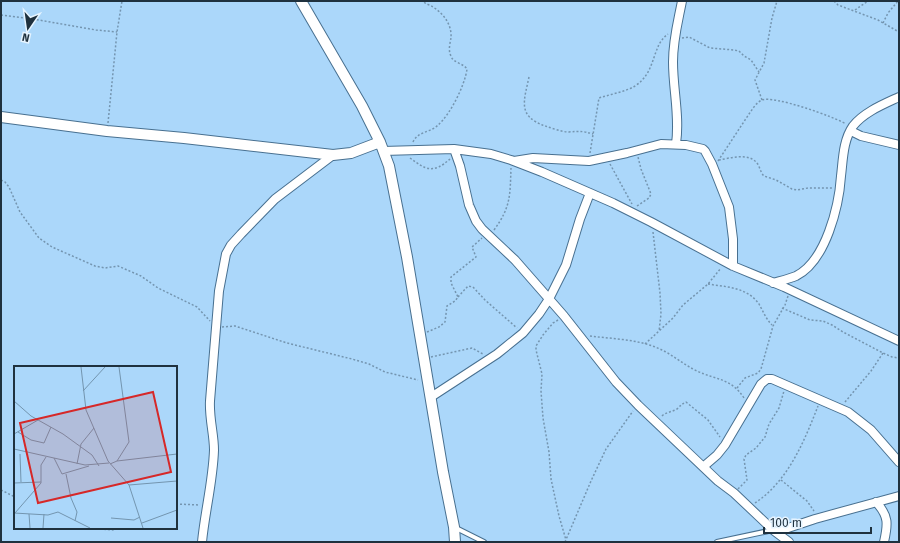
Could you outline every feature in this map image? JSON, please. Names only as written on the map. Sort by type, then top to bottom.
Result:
[{"type":"street","points":[[301,1],[362,106],[382,147],[389,166],[417,313],[419,334],[454,527],[455,542]]},
{"type":"street","points":[[676,144],[678,122],[673,64],[676,28],[682,1]]},
{"type":"street","points":[[773,283],[796,276],[808,267],[814,259],[824,243],[833,223],[841,187],[843,159],[851,131],[862,118],[899,96]]},
{"type":"street","points":[[1,117],[107,131],[333,155],[382,147],[398,150],[491,154],[542,172],[590,193],[652,222],[730,264],[899,341]]},
{"type":"street","points":[[851,131],[861,136],[899,145]]},
{"type":"street","points":[[513,161],[533,158],[589,161],[660,144],[676,144],[703,149],[714,168],[727,199],[731,216],[730,264]]},
{"type":"street","points":[[455,152],[469,205],[476,221],[488,235],[515,260],[580,335],[616,382],[638,405],[718,481],[734,492],[774,531],[789,542]]},
{"type":"street","points":[[202,542],[212,477],[214,440],[209,408],[216,328],[223,266],[226,254],[231,244],[275,199],[333,155]]},
{"type":"street","points":[[430,397],[493,357],[523,333],[539,314],[549,299],[566,265],[580,219],[590,193]]},
{"type":"street","points":[[703,467],[717,455],[725,445],[761,384],[767,379],[772,379],[786,385],[855,417],[871,430],[899,462]]},
{"type":"street","points":[[774,531],[899,496]]},
{"type":"street","points":[[876,502],[886,516],[887,524],[884,542]]},
{"type":"lane","points":[[454,527],[484,542]]},
{"type":"lane","points":[[717,542],[774,531]]},
{"type":"path","points":[[107,131],[117,32],[122,1]]},
{"type":"path","points":[[411,150],[417,136],[437,127],[442,121],[460,90],[467,70],[465,66],[453,60],[451,57],[451,35],[448,21],[435,8],[422,1]]},
{"type":"path","points":[[762,100],[756,84],[756,77],[764,63],[772,18],[777,1]]},
{"type":"path","points":[[834,1],[838,5],[883,23],[899,32]]},
{"type":"path","points":[[854,11],[868,1]]},
{"type":"path","points":[[883,23],[888,12],[898,1]]},
{"type":"path","points":[[1,15],[117,32]]},
{"type":"path","points":[[589,161],[600,98],[632,87],[640,82],[651,68],[661,40],[676,28]]},
{"type":"path","points":[[674,43],[684,37],[689,37],[710,48],[734,50],[751,60],[759,72]]},
{"type":"path","points":[[529,77],[525,109],[527,115],[531,119],[538,124],[558,130],[569,132],[578,131],[593,134]]},
{"type":"path","points":[[714,168],[756,104],[765,99],[806,108],[846,124],[851,131]]},
{"type":"path","points":[[398,150],[424,168],[432,170],[444,164],[455,152]]},
{"type":"path","points":[[607,157],[612,170],[634,208],[649,198],[651,194],[639,164],[638,150]]},
{"type":"path","points":[[719,160],[740,157],[748,158],[757,163],[764,176],[796,190],[841,187]]},
{"type":"path","points":[[458,297],[451,283],[452,277],[476,257],[472,246],[488,235],[502,219],[508,207],[513,161]]},
{"type":"path","points":[[1,180],[9,187],[20,212],[39,238],[70,255],[95,266],[104,268],[118,266],[141,276],[158,288],[197,307],[216,328],[236,326],[287,343],[369,364],[385,372],[428,382]]},
{"type":"path","points":[[652,222],[660,292],[659,331]]},
{"type":"path","points":[[645,344],[673,318],[683,305],[730,264]]},
{"type":"path","points":[[708,284],[748,293],[756,301],[773,326]]},
{"type":"path","points":[[419,334],[443,325],[446,319],[447,306],[455,301],[468,286],[473,287],[485,300],[523,333]]},
{"type":"path","points":[[736,388],[746,378],[758,373],[761,368],[773,326],[789,290]]},
{"type":"path","points":[[782,308],[810,320],[823,321],[883,353],[899,358]]},
{"type":"path","points":[[564,316],[553,323],[548,329],[538,342],[536,350],[542,374],[541,391],[549,452],[550,474],[566,541]]},
{"type":"path","points":[[580,335],[627,340],[645,344],[667,352],[697,372],[721,379],[736,388],[744,397],[748,406]]},
{"type":"path","points":[[424,358],[472,348],[493,357]]},
{"type":"path","points":[[840,409],[871,371],[883,353]]},
{"type":"path","points":[[734,492],[746,480],[744,459],[746,455],[756,448],[765,437],[769,424],[779,408],[786,385]]},
{"type":"path","points":[[750,507],[763,498],[781,480],[790,467],[799,451],[820,400]]},
{"type":"path","points":[[657,423],[663,415],[677,409],[681,404],[686,402],[708,420],[725,445]]},
{"type":"path","points":[[566,541],[606,449],[638,405]]},
{"type":"path","points":[[781,480],[807,501],[812,507],[815,519]]},
{"type":"path","points":[[1,490],[14,496]]},
{"type":"path","points":[[177,504],[207,505]]},
{"type":"path","points":[[102,529],[116,529]]}]
